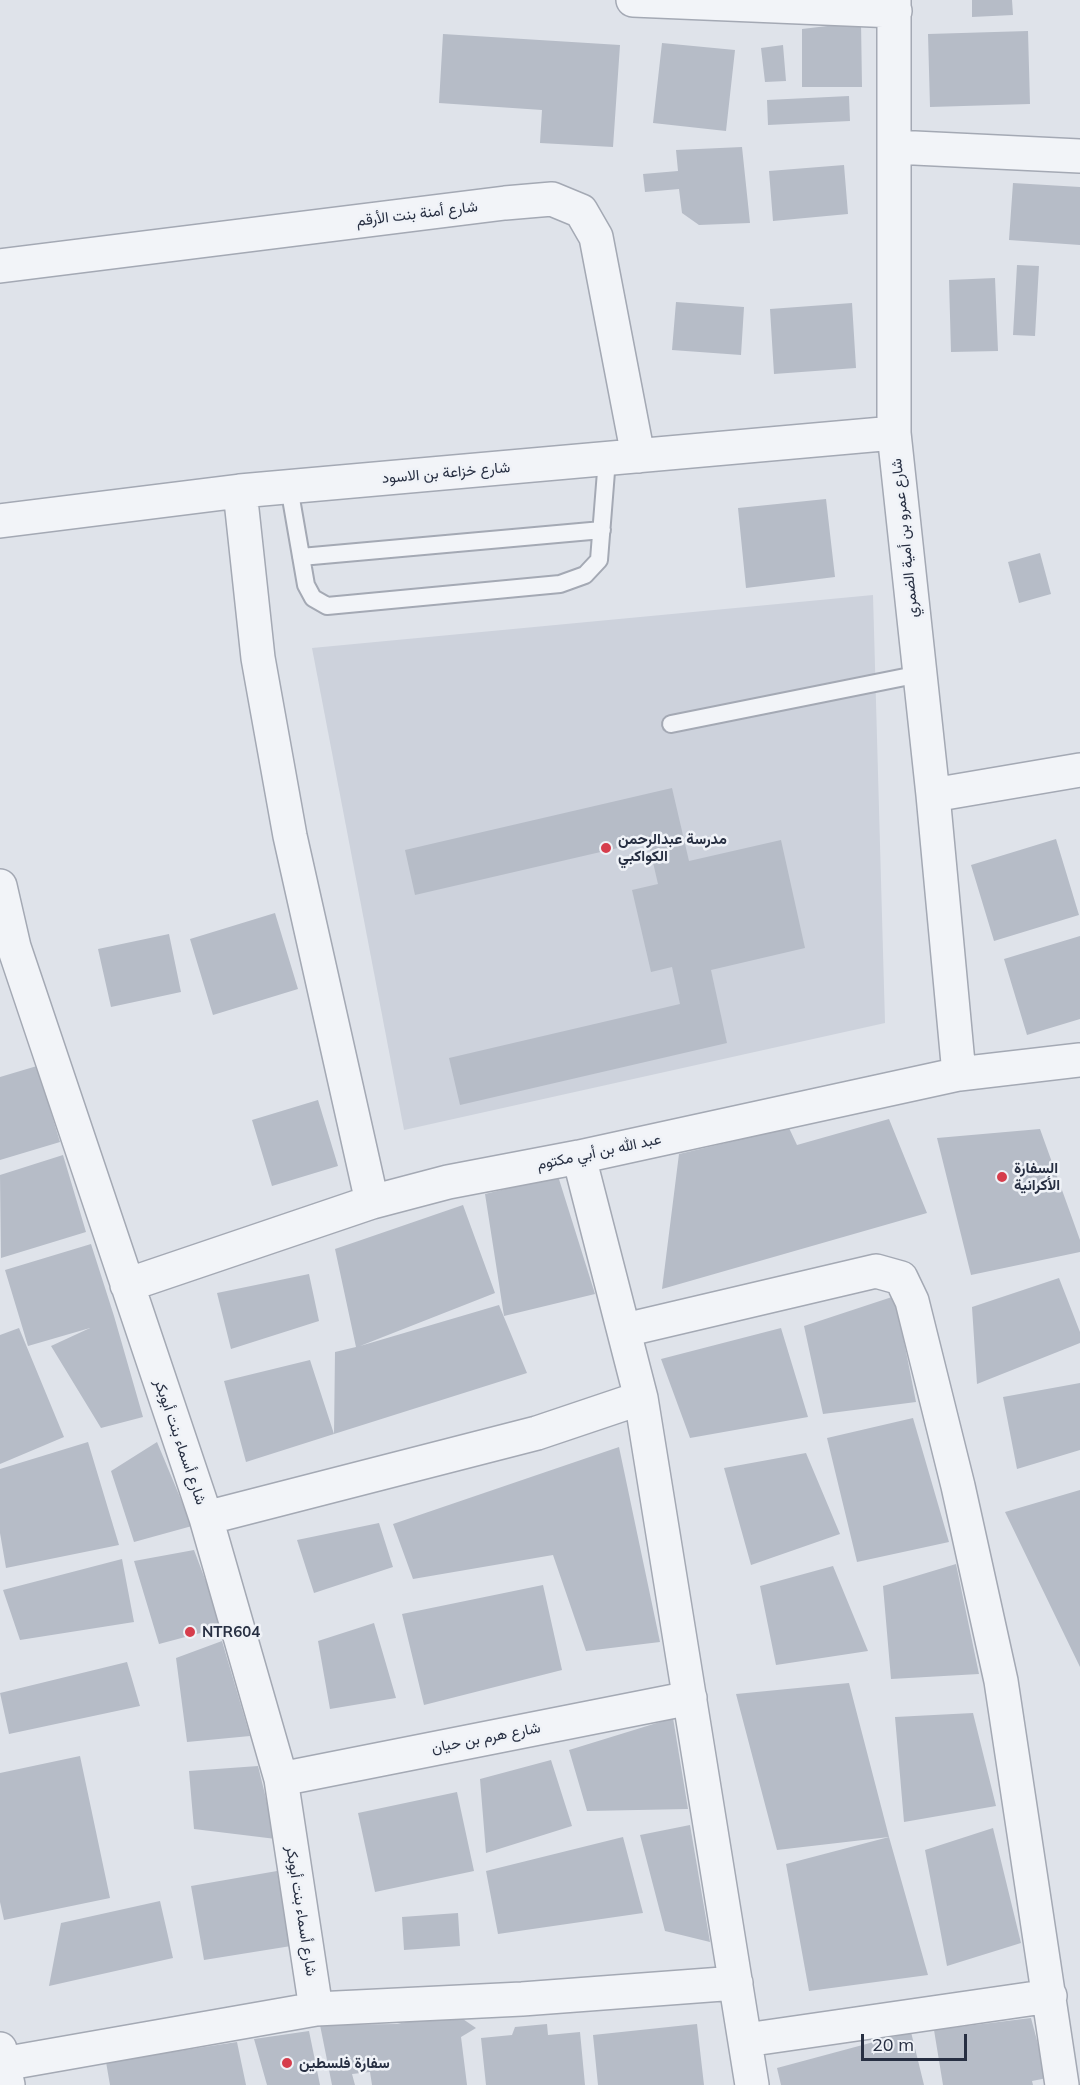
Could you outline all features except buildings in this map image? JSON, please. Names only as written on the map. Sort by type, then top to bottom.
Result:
[{"type":"street","points":[[633,0],[894,5]]},
{"type":"street","name":"شارع عمرو بن أمية الضمري","points":[[894,5],[894,433],[933,795],[959,1074]]},
{"type":"street","points":[[894,147],[1080,156]]},
{"type":"street","name":"شارع أمنة بنت الأرقم","points":[[0,266],[493,204],[552,199],[581,211],[596,237],[622,457]]},
{"type":"street","name":"شارع خزاعة بن الاسود","points":[[0,521],[289,487],[894,433]]},
{"type":"street","points":[[240,492],[258,658],[288,825],[372,1202]]},
{"type":"street","points":[[933,795],[1080,770]]},
{"type":"street","name":"شارع أسماء بنت أبوبكر","points":[[0,886],[7,948],[127,1285],[206,1518],[281,1779],[316,2009]]},
{"type":"street","name":"عبد الله بن أبي مكتوم","points":[[127,1285],[372,1202],[448,1182],[579,1157],[959,1074],[1080,1060]]},
{"type":"street","points":[[579,1157],[642,1398],[752,2085]]},
{"type":"street","points":[[625,1330],[876,1270],[901,1278],[912,1301],[956,1474],[1001,1681],[1062,2085]]},
{"type":"street","points":[[206,1518],[537,1433],[642,1398]]},
{"type":"street","name":"شارع هرم بن حيان","points":[[281,1779],[690,1698]]},
{"type":"street","points":[[4,2066],[316,2009],[522,1999],[736,1983]]},
{"type":"street","points":[[746,2040],[1050,1996]]},
{"type":"lane","points":[[289,487],[306,585],[312,598],[327,606],[560,584],[585,574],[599,560],[602,530],[622,457]]},
{"type":"lane","points":[[301,557],[602,530]]},
{"type":"lane","points":[[671,724],[920,674]]},
{"type":"shaded area","points":[[873,595],[885,1023],[404,1130],[312,648]]},
{"type":"place","name":"مدرسة عبدالرحمن الكواكبي","points":[[606,848]]},
{"type":"place","name":"السفارة الأكرانية","points":[[1002,1177]]},
{"type":"place","name":"NTR604","points":[[190,1632]]},
{"type":"place","name":"سفارة فلسطين","points":[[287,2063]]}]
